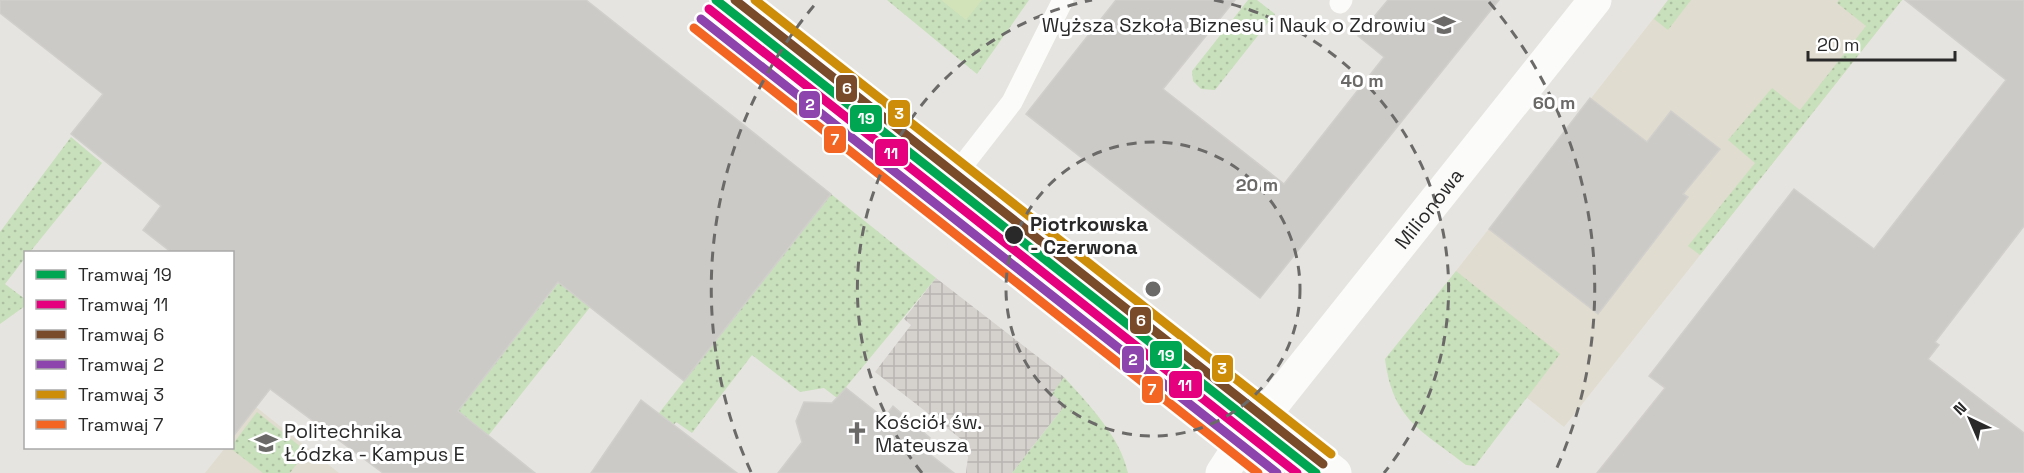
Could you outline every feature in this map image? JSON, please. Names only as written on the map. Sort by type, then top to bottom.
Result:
[{"type":"street","points":[[735,0],[1335,473]]},
{"type":"street","name":"Milionowa","points":[[1222,473],[1263,417],[1595,0]]},
{"type":"lane","points":[[956,174],[1012,102],[1063,0]]},
{"type":"shaded area","points":[[1668,0],[1902,0],[1564,427],[1526,397],[1498,435],[1391,354]]},
{"type":"shaded area","points":[[936,278],[1064,377],[1052,394],[1065,405],[1012,473],[966,473],[968,457],[961,439],[875,372],[911,325],[904,319]]},
{"type":"shaded area","name":"Politechnika Łódzka - Kampus E","points":[[256,407],[339,473],[205,473],[224,449],[234,449],[234,437]]},
{"type":"green space","points":[[887,0],[1029,0],[977,74]]},
{"type":"green space","points":[[941,0],[982,0],[966,20]]},
{"type":"green space","points":[[1248,0],[1257,0],[1275,14],[1215,90],[1201,89],[1193,81],[1192,71]]},
{"type":"green space","points":[[1668,0],[1691,0],[1668,30],[1654,19]]},
{"type":"green space","points":[[1839,0],[1902,0],[1700,255],[1688,246],[1755,163],[1728,140],[1772,88],[1800,110],[1866,26],[1837,3]]},
{"type":"green space","points":[[71,137],[102,163],[31,251],[24,251],[24,259],[5,284],[24,298],[24,307],[0,324],[0,232]]},
{"type":"green space","points":[[831,194],[936,278],[837,398],[824,388],[800,392],[752,355],[692,433],[676,422],[636,473],[612,473]]},
{"type":"green space","points":[[1456,271],[1560,354],[1475,466],[1466,465],[1412,422],[1395,397],[1385,359]]},
{"type":"green space","points":[[559,282],[591,306],[488,436],[458,411]]},
{"type":"green space","points":[[1064,377],[1111,434],[1124,459],[1128,473],[1012,473],[1065,405],[1051,394]]},
{"type":"green space","points":[[257,412],[306,451],[290,473],[263,473],[231,449],[234,449],[234,443]]},
{"type":"building","points":[[0,0],[586,0],[831,194],[684,381],[558,282],[458,411],[535,473],[383,473],[270,389],[234,435],[234,251],[170,251],[143,230],[161,206],[71,134],[103,94],[0,13]]},
{"type":"building","points":[[1116,0],[1235,0],[1163,89],[1284,184],[1384,57],[1358,36],[1388,0],[1499,0],[1260,298],[1026,114]]},
{"type":"building","points":[[1905,0],[2024,0],[2024,226],[1935,342],[1939,345],[1928,359],[2024,433],[2024,473],[1597,473],[1665,388],[1649,376],[1794,189],[1874,249],[2006,80]]},
{"type":"building","points":[[1590,98],[1647,142],[1671,111],[1720,149],[1683,194],[1688,197],[1598,314],[1489,229]]},
{"type":"building","name":"Kościół św. Mateusza","points":[[846,388],[884,418],[893,406],[930,438],[923,449],[954,473],[778,473],[802,442],[796,421],[804,402],[832,403]]},
{"type":"building","points":[[641,400],[737,473],[591,473]]},
{"type":"tram line","name":"19","points":[[716,0],[1316,473]]},
{"type":"tram line","name":"6","points":[[735,0],[1323,464]]},
{"type":"tram line","name":"3","points":[[755,0],[1331,454]]},
{"type":"tram line","name":"11","points":[[709,9],[1297,473]]},
{"type":"tram line","name":"2","points":[[701,19],[1277,473]]},
{"type":"tram line","name":"7","points":[[694,28],[1258,473]]},
{"type":"place","name":"Wyższa Szkoła Biznesu i Nauk o Zdrowiu","points":[[1444,25]]},
{"type":"place","name":"Piotrkowska - Czerwona","points":[[1014,235]]},
{"type":"place","name":"Kościół św. Mateusza","points":[[857,433]]},
{"type":"place","name":"Politechnika Łódzka - Kampus E","points":[[266,443]]}]
